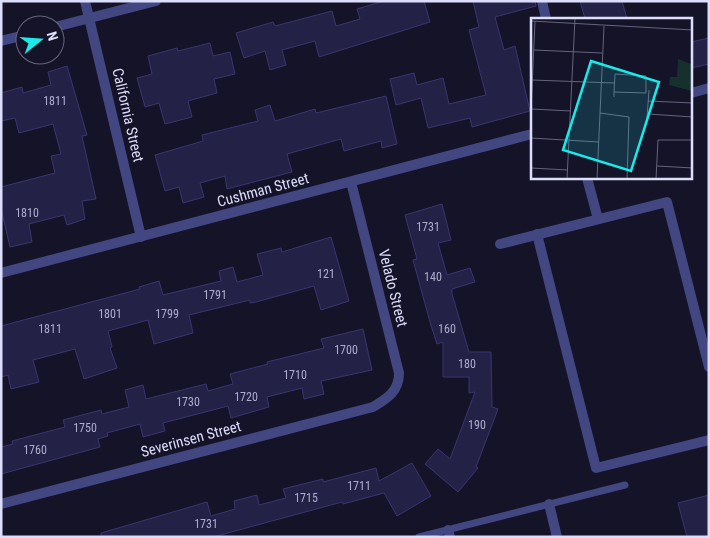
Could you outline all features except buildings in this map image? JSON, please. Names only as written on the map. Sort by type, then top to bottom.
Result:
[{"type":"street","name":"California Street","points":[[85,1],[141,237]]},
{"type":"street","points":[[65,24],[156,1]]},
{"type":"street","points":[[542,1],[546,18]]},
{"type":"street","points":[[1,41],[15,38]]},
{"type":"street","points":[[692,92],[709,88]]},
{"type":"street","name":"Cushman Street","points":[[1,273],[531,134]]},
{"type":"street","points":[[587,179],[598,219]]},
{"type":"street","name":"Velado Street","points":[[351,182],[399,373],[397,386],[388,398]]},
{"type":"street","points":[[500,244],[667,202],[709,367]]},
{"type":"street","points":[[537,234],[596,468],[709,440]]},
{"type":"street","name":"Severinsen Street","points":[[1,504],[373,406],[388,398]]},
{"type":"street","points":[[549,504],[558,537]]},
{"type":"lane","points":[[420,537],[449,533],[549,504],[624,486]]}]
